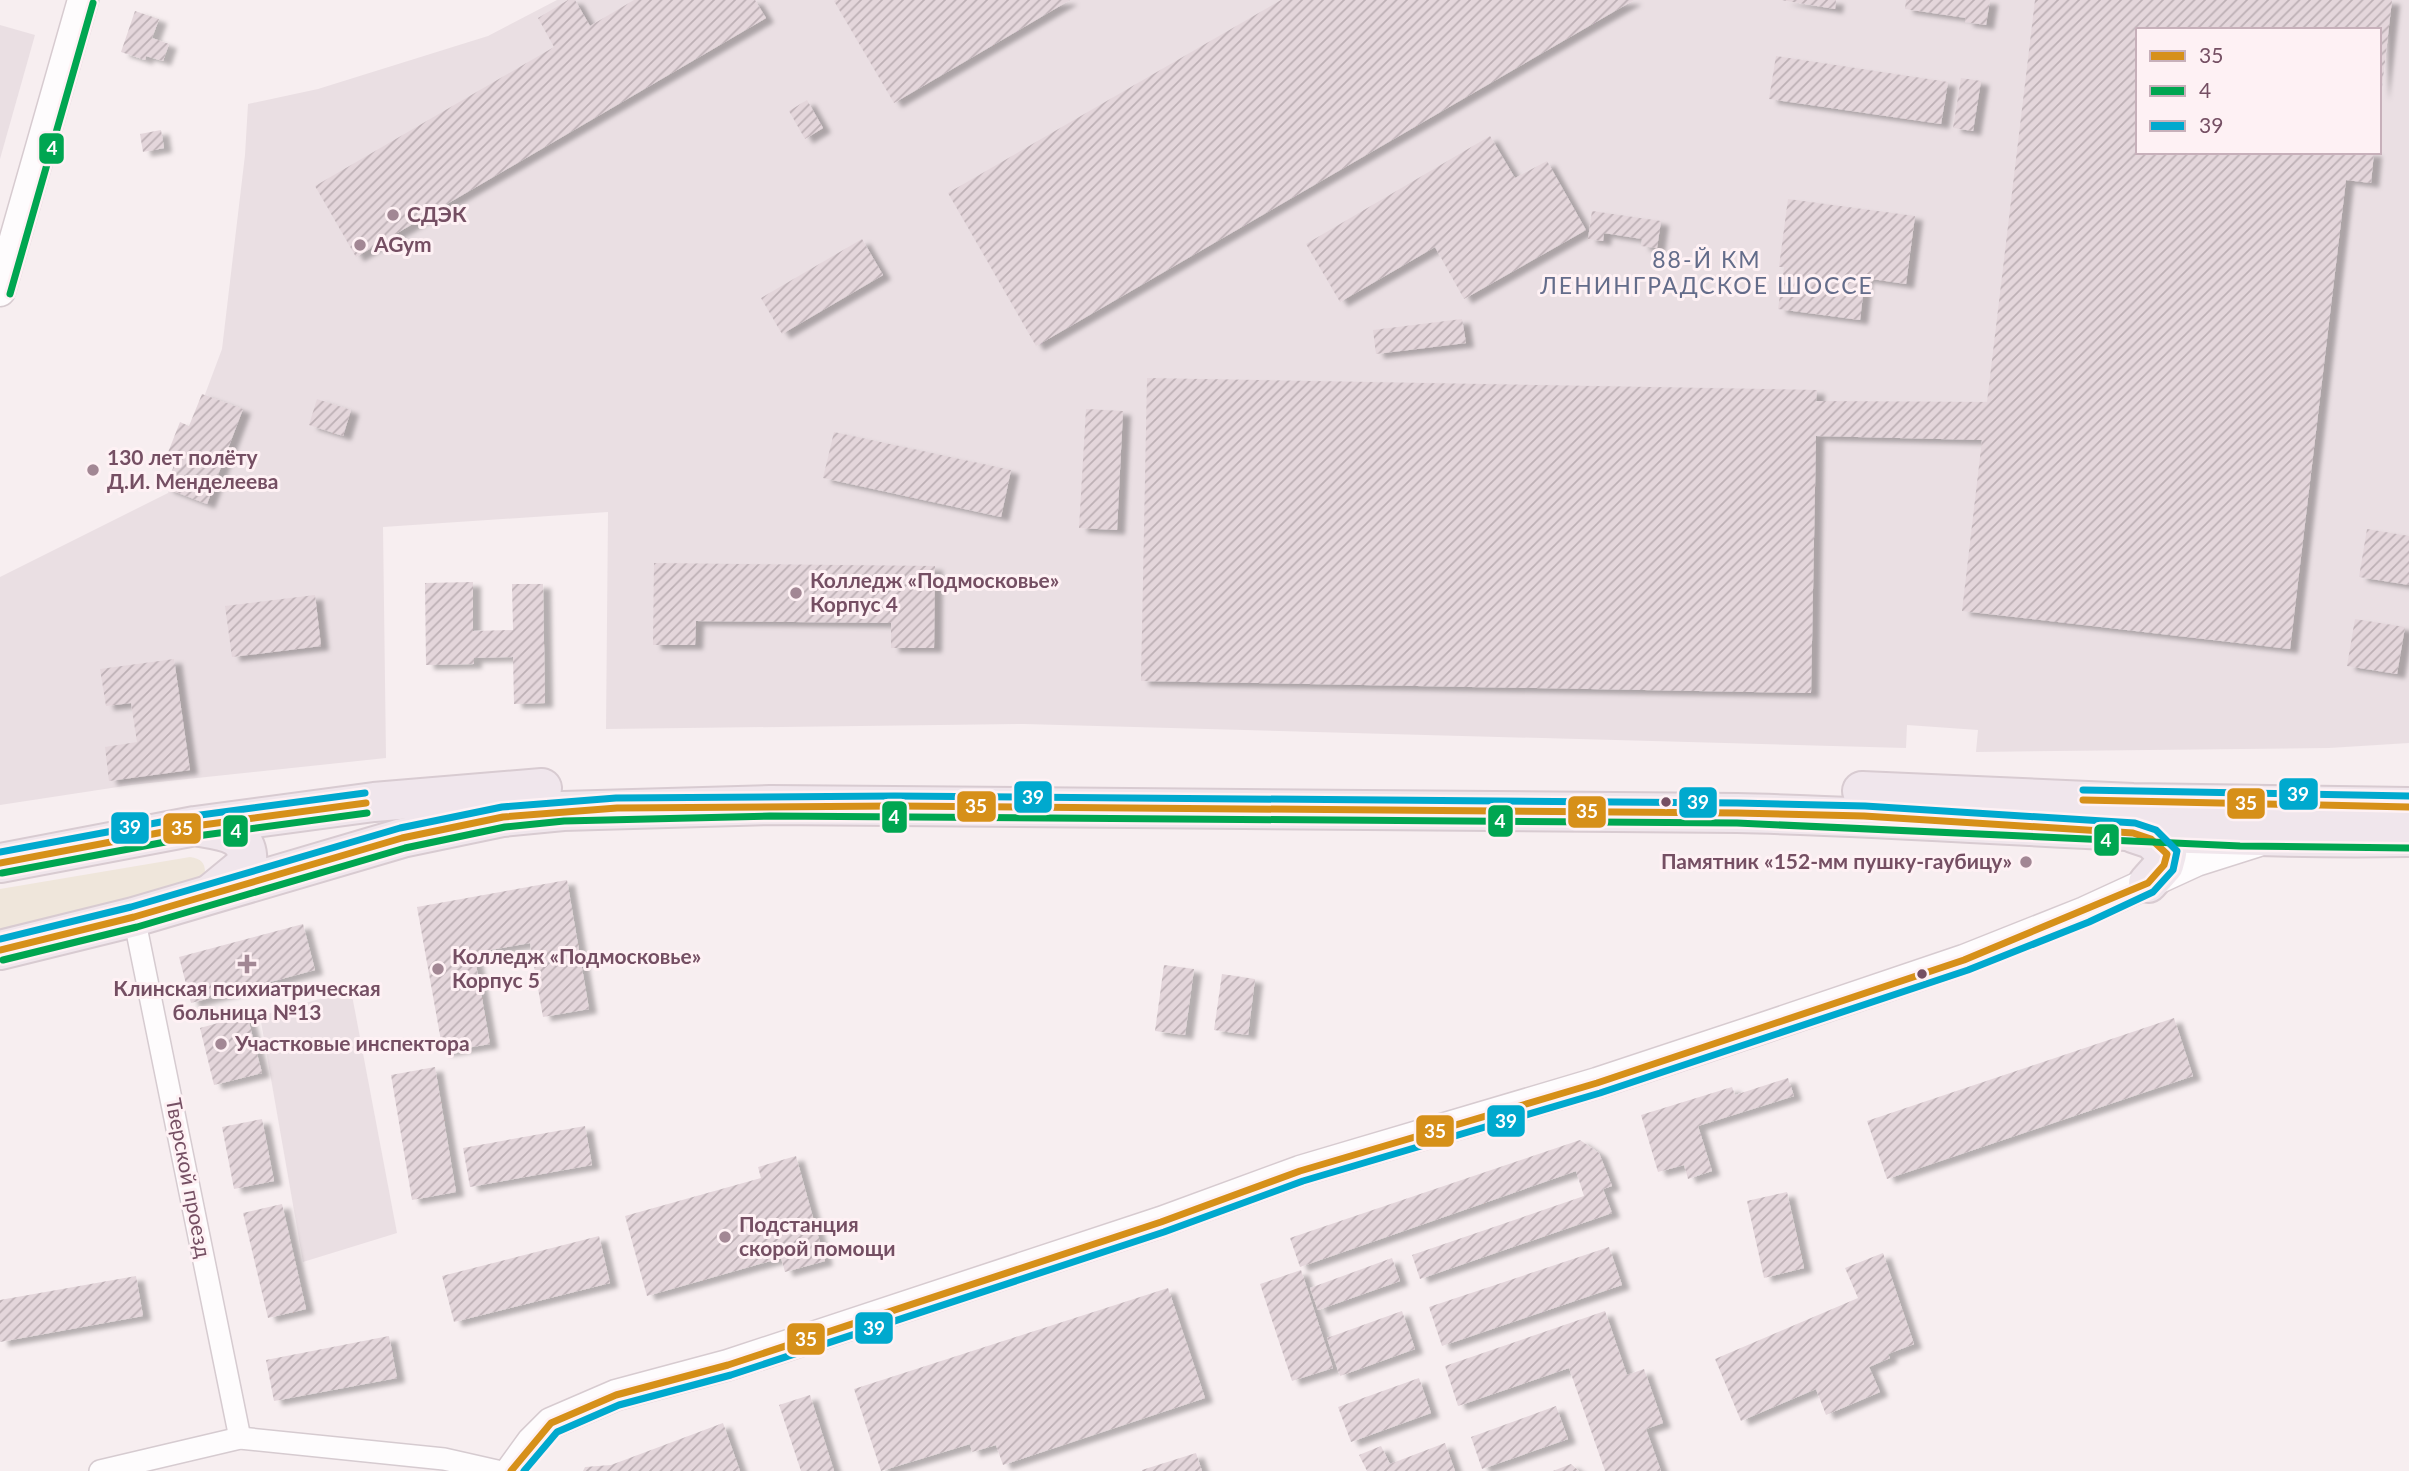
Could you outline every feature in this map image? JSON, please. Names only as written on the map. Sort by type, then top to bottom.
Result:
[{"type":"highway","points":[[0,863],[195,826],[374,802],[618,783],[774,779],[1737,788],[2361,808],[2404,828]]},
{"type":"highway","points":[[0,950],[134,917],[402,838],[503,817],[563,811],[770,805],[1749,813],[1864,816],[2133,833],[2279,835],[2404,828]]},
{"type":"highway","points":[[195,826],[232,833],[242,841],[248,852],[247,864],[209,896]]},
{"type":"highway","points":[[2133,833],[2151,839],[2167,854],[2164,865],[2148,883]]},
{"type":"street","points":[[0,291],[82,0]]},
{"type":"street","points":[[511,1471],[532,1442],[551,1423],[616,1395],[728,1364],[1161,1222],[1300,1171],[1597,1083],[1964,960],[2085,912],[2196,861],[2361,808]]},
{"type":"street","points":[[2085,912],[2191,881],[2273,850],[2404,828]]},
{"type":"street","name":"Тверской проезд","points":[[134,917],[240,1438]]},
{"type":"street","points":[[100,1471],[240,1438],[444,1459],[497,1471]]},
{"type":"shaded area","points":[[557,0],[2409,0],[2409,743],[2329,748],[1976,752],[1978,730],[1907,725],[1906,748],[1024,724],[606,729],[608,512],[383,527],[386,758],[131,785],[0,805],[0,577],[168,493],[222,349],[245,155],[248,104],[318,89],[488,36]]},
{"type":"shaded area","points":[[0,25],[35,35],[0,159]]},
{"type":"shaded area","points":[[190,857],[202,862],[205,869],[205,873],[195,883],[0,932],[0,889]]},
{"type":"shaded area","points":[[351,990],[397,1233],[303,1262],[260,1016]]},
{"type":"building","points":[[568,0],[575,0],[590,26],[634,0],[755,0],[766,18],[356,257],[315,186],[554,47],[538,18]]},
{"type":"building","points":[[836,0],[1070,0],[894,103],[834,1]]},
{"type":"building","points":[[1281,0],[1634,0],[1036,346],[948,193]]},
{"type":"building","points":[[1781,0],[1836,0],[1835,9]]},
{"type":"building","points":[[1906,0],[1990,0],[1986,25],[1965,22],[1966,18],[1905,9]]},
{"type":"building","points":[[2035,0],[2392,0],[2381,96],[2381,28],[2136,28],[2136,154],[2374,154],[2371,183],[2346,180],[2290,649],[1962,611],[1982,440],[1816,436],[1811,693],[1141,681],[1147,378],[1817,390],[1816,401],[1987,402]]},
{"type":"building","points":[[135,11],[159,19],[152,38],[169,44],[163,61],[146,56],[145,60],[121,52]]},
{"type":"building","points":[[1776,56],[1948,82],[1941,124],[1769,99]]},
{"type":"building","points":[[1961,78],[1981,81],[1973,131],[1953,128]]},
{"type":"building","points":[[807,100],[823,128],[805,139],[789,111]]},
{"type":"building","points":[[161,130],[164,148],[143,152],[140,134]]},
{"type":"building","points":[[1490,136],[1515,178],[1547,161],[1586,230],[1464,299],[1435,247],[1340,302],[1306,244]]},
{"type":"building","points":[[1788,199],[1915,216],[1906,284],[1865,278],[1860,320],[1778,309],[1784,267],[1779,267]]},
{"type":"building","points":[[1592,211],[1661,221],[1657,248],[1641,246],[1642,239],[1604,233],[1603,241],[1588,239]]},
{"type":"building","points":[[862,239],[883,275],[782,334],[761,298]]},
{"type":"building","points":[[1462,319],[1466,343],[1376,354],[1373,330]]},
{"type":"building","points":[[202,394],[243,409],[207,504],[165,488],[177,458],[167,455],[180,422],[189,426]]},
{"type":"building","points":[[317,399],[351,410],[343,436],[309,425]]},
{"type":"building","points":[[1086,409],[1123,411],[1117,530],[1079,528]]},
{"type":"building","points":[[834,432],[1011,470],[1001,517],[823,478]]},
{"type":"building","points":[[2367,529],[2409,536],[2409,585],[2359,577]]},
{"type":"building","points":[[654,563],[935,566],[934,648],[891,648],[891,623],[696,621],[695,645],[653,645]]},
{"type":"building","points":[[473,582],[473,631],[513,630],[512,584],[543,584],[545,703],[514,704],[513,657],[474,658],[474,664],[426,665],[425,583]]},
{"type":"building","points":[[315,595],[321,646],[232,657],[225,606]]},
{"type":"building","points":[[2355,619],[2405,627],[2397,674],[2347,666]]},
{"type":"building","points":[[174,659],[190,770],[109,781],[105,747],[137,742],[131,703],[106,706],[100,669]]},
{"type":"building","points":[[567,880],[589,1009],[543,1017],[530,943],[474,953],[490,1044],[443,1052],[417,907]]},
{"type":"building","name":"Клинская психиатрическая больница №13","points":[[303,924],[315,970],[191,1003],[179,957]]},
{"type":"building","points":[[1164,965],[1194,969],[1185,1035],[1155,1031]]},
{"type":"building","points":[[1222,974],[1255,979],[1248,1035],[1214,1030]]},
{"type":"building","points":[[247,1015],[262,1073],[214,1085],[200,1028]]},
{"type":"building","points":[[2174,1018],[2193,1076],[1887,1179],[1867,1121]]},
{"type":"building","points":[[435,1067],[456,1192],[412,1200],[391,1075]]},
{"type":"building","points":[[1788,1078],[1794,1096],[1698,1126],[1712,1171],[1688,1179],[1684,1165],[1658,1172],[1641,1115],[1732,1087],[1735,1095]]},
{"type":"building","points":[[262,1119],[274,1181],[234,1189],[222,1127]]},
{"type":"building","points":[[585,1126],[592,1165],[470,1187],[463,1148]]},
{"type":"building","points":[[1580,1140],[1599,1153],[1612,1186],[1603,1189],[1612,1213],[1420,1279],[1412,1255],[1584,1196],[1576,1171],[1300,1267],[1290,1238]]},
{"type":"building","name":"Подстанция скорой помощи","points":[[796,1156],[825,1261],[785,1272],[781,1258],[647,1296],[625,1216],[761,1178],[758,1167]]},
{"type":"building","points":[[1787,1192],[1804,1268],[1764,1278],[1747,1201]]},
{"type":"building","points":[[282,1204],[306,1309],[268,1318],[243,1213]]},
{"type":"building","points":[[599,1236],[610,1283],[454,1322],[442,1276]]},
{"type":"building","points":[[1609,1247],[1622,1285],[1442,1346],[1429,1307]]},
{"type":"building","points":[[1883,1253],[1914,1344],[1888,1354],[1890,1358],[1869,1367],[1880,1392],[1826,1415],[1816,1389],[1741,1421],[1715,1359],[1858,1298],[1845,1268]]},
{"type":"building","points":[[1392,1258],[1400,1281],[1318,1310],[1310,1288]]},
{"type":"building","points":[[1301,1270],[1333,1368],[1292,1381],[1260,1284]]},
{"type":"building","points":[[136,1276],[143,1316],[0,1342],[0,1300]]},
{"type":"building","points":[[1168,1288],[1205,1398],[1003,1465],[996,1445],[972,1452],[970,1444],[881,1471],[854,1389]]},
{"type":"building","points":[[1402,1311],[1415,1349],[1340,1376],[1327,1338]]},
{"type":"building","points":[[1605,1311],[1627,1375],[1644,1369],[1663,1423],[1646,1429],[1661,1471],[1605,1471],[1569,1368],[1458,1406],[1445,1366]]},
{"type":"building","points":[[389,1336],[397,1378],[274,1401],[266,1360]]},
{"type":"building","points":[[1419,1378],[1431,1413],[1351,1442],[1338,1407]]},
{"type":"building","points":[[810,1395],[834,1471],[801,1471],[779,1405]]},
{"type":"building","points":[[1556,1406],[1568,1439],[1482,1469],[1471,1437]]},
{"type":"building","points":[[723,1423],[740,1471],[583,1471],[585,1467],[611,1465]]},
{"type":"building","points":[[1445,1443],[1455,1471],[1367,1471],[1359,1455],[1381,1446],[1390,1464]]},
{"type":"building","points":[[1196,1453],[1202,1471],[1142,1471],[1142,1470]]},
{"type":"building","points":[[1571,1464],[1579,1471],[1553,1471]]},
{"type":"transit line","name":"4","points":[[10,294],[93,3]]},
{"type":"transit line","name":"39","points":[[2083,790],[2409,796]]},
{"type":"transit line","name":"39","points":[[0,852],[193,816],[365,793]]},
{"type":"transit line","name":"39","points":[[0,939],[131,907],[400,828],[502,807],[616,798],[895,796],[1865,806],[2135,823],[2156,830],[2177,851],[2173,870],[2153,892],[2089,922],[1968,970],[1600,1093],[1303,1181],[1164,1232],[731,1375],[619,1405],[557,1432],[524,1471]]},
{"type":"transit line","name":"35","points":[[2083,800],[2409,807]]},
{"type":"transit line","name":"35","points":[[0,863],[195,826],[366,803]]},
{"type":"transit line","name":"35","points":[[0,950],[134,917],[402,838],[503,817],[617,808],[895,806],[1864,816],[2133,833],[2151,839],[2167,854],[2164,865],[2148,883],[1964,960],[1597,1083],[1300,1171],[1161,1222],[728,1365],[616,1395],[551,1423],[511,1471]]},
{"type":"transit line","name":"4","points":[[2,873],[197,836],[367,813]]},
{"type":"transit line","name":"4","points":[[3,960],[137,927],[405,848],[505,827],[564,821],[770,816],[1737,823],[2240,846],[2409,848]]},
{"type":"place","name":"СДЭК","points":[[393,215]]},
{"type":"place","name":"AGym","points":[[360,245]]},
{"type":"place","name":"130 лет полёту Д.И. Менделеева","points":[[93,470]]},
{"type":"place","name":"Колледж «Подмосковье» Корпус 4","points":[[796,593]]},
{"type":"place","name":"Памятник «152-мм пушку-гаубицу»","points":[[2026,862]]},
{"type":"place","name":"Клинская психиатрическая больница №13","points":[[247,964]]},
{"type":"place","name":"Колледж «Подмосковье» Корпус 5","points":[[438,969]]},
{"type":"place","name":"Участковые инспектора","points":[[221,1044]]},
{"type":"place","name":"Подстанция скорой помощи","points":[[725,1237]]},
{"type":"district","name":"88-Й КМ ЛЕНИНГРАДСКОЕ ШОССЕ","points":[[1707,273]]}]
